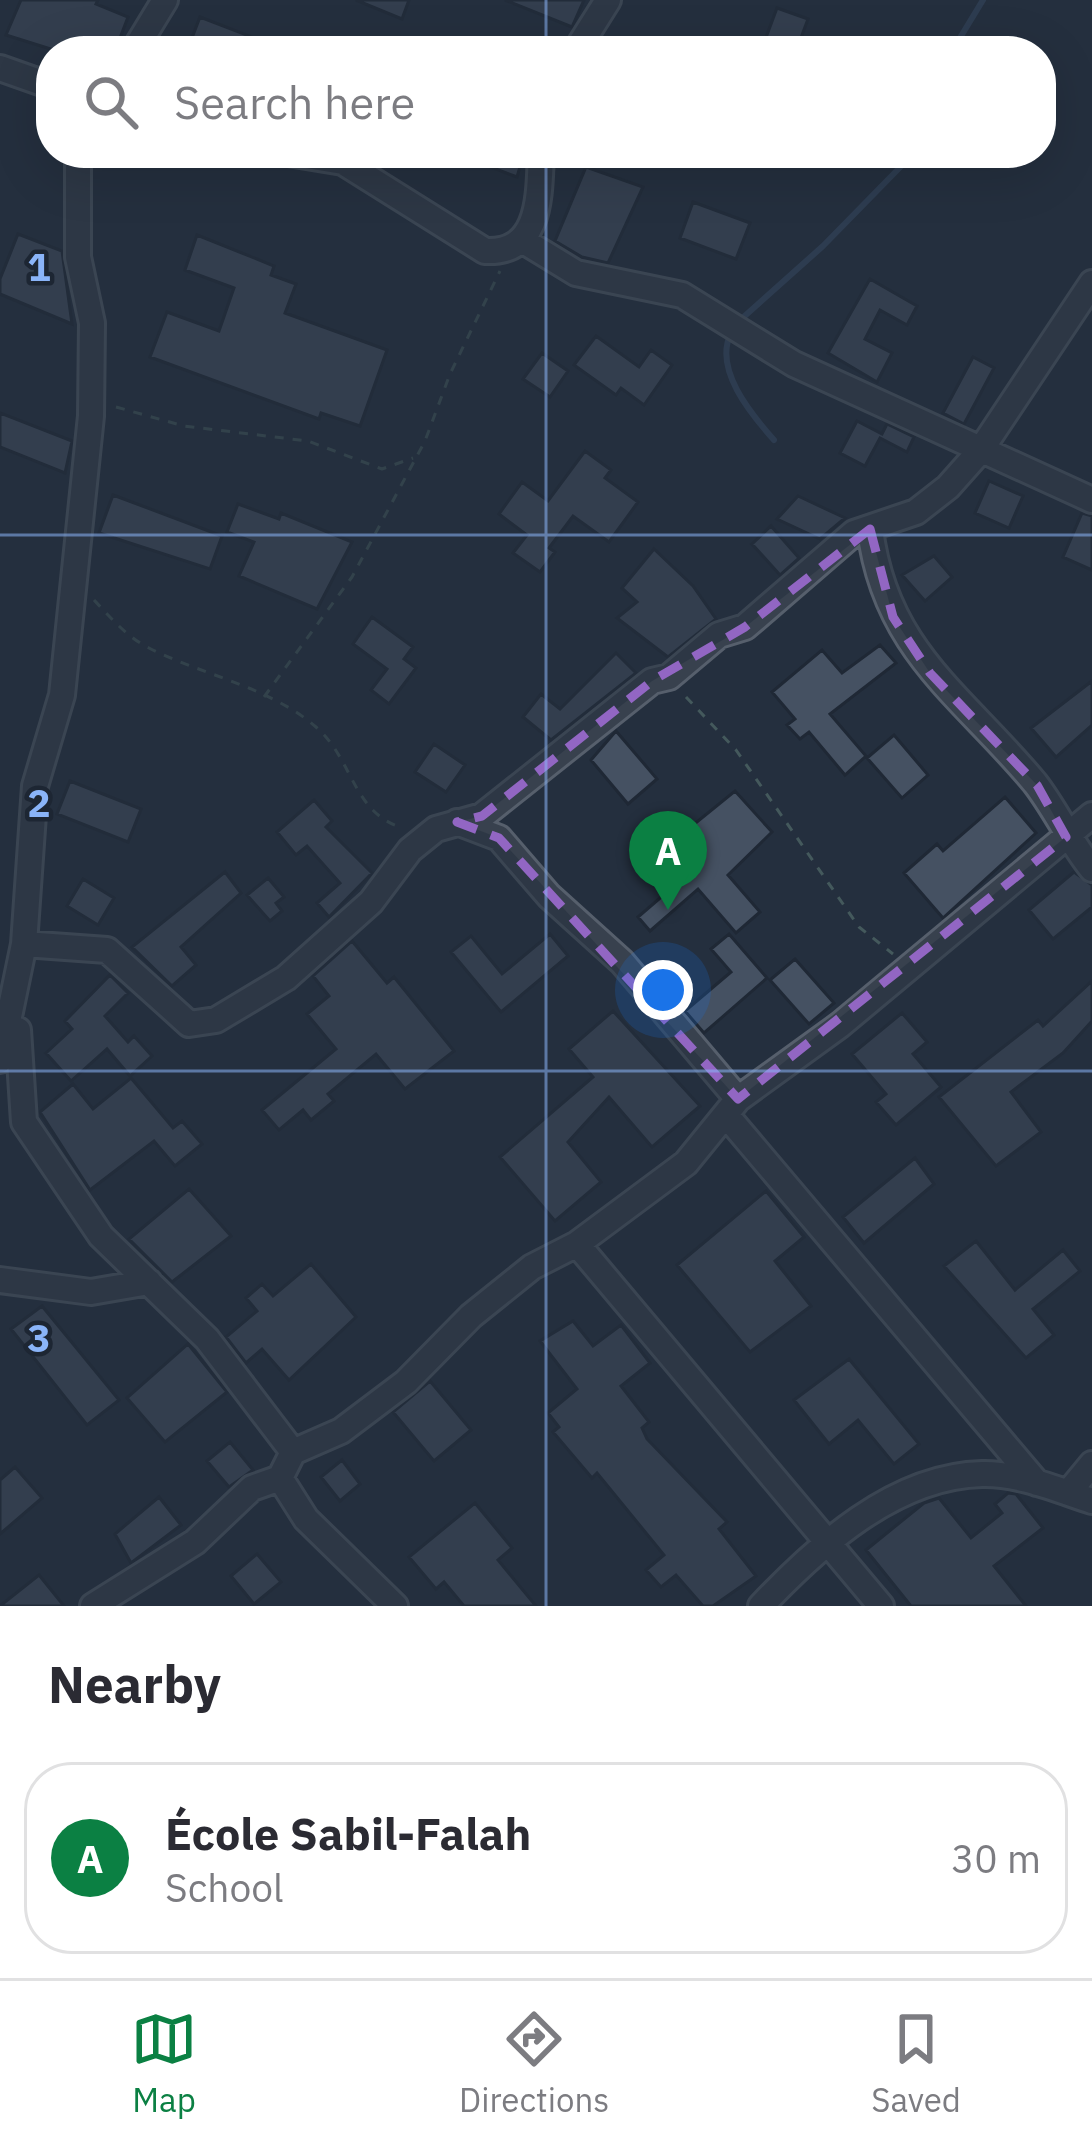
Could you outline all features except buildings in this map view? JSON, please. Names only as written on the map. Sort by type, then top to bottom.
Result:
[{"type":"street","points":[[152,36],[165,0]]},
{"type":"street","points":[[585,36],[608,0]]},
{"type":"street","points":[[0,68],[36,81]]},
{"type":"street","points":[[0,1060],[24,944],[35,786],[62,695],[76,581],[92,323],[78,257],[78,168]]},
{"type":"street","points":[[353,168],[485,250],[514,246],[577,273],[682,295],[794,364],[1092,500]]},
{"type":"street","points":[[514,246],[543,193],[542,168]]},
{"type":"street","points":[[24,944],[107,950],[189,1024],[216,1020],[286,978],[371,902],[410,850],[447,826],[482,816],[652,681],[669,677],[719,634],[745,627],[854,533],[916,512],[980,451],[1092,283]]},
{"type":"street","points":[[870,530],[875,574],[893,617],[930,673],[1036,785],[1066,838],[1092,868]]},
{"type":"street","points":[[93,1606],[195,1542],[252,1488],[280,1478],[293,1452],[341,1431],[406,1382],[517,1279],[577,1244],[686,1163],[733,1107],[1092,815]]},
{"type":"street","points":[[447,826],[500,838],[549,896],[622,962],[1037,1483]]},
{"type":"street","points":[[19,979],[18,1070],[24,1122],[101,1236],[207,1339],[293,1452]]},
{"type":"street","points":[[577,1244],[880,1606]]},
{"type":"street","points":[[0,1280],[91,1292],[149,1282]]},
{"type":"street","points":[[761,1606],[823,1540],[923,1487],[982,1474],[1037,1483],[1080,1497],[1092,1464]]},
{"type":"street","points":[[280,1478],[306,1519],[395,1606]]},
{"type":"path","points":[[264,697],[352,577],[415,458],[450,374],[514,246]]},
{"type":"path","points":[[91,395],[128,414],[308,442],[382,469],[415,458]]},
{"type":"path","points":[[76,581],[124,632],[151,649],[264,697],[317,727],[380,821],[415,831],[447,826]]},
{"type":"path","points":[[669,677],[736,750],[859,927],[882,941],[906,970]]},
{"type":"highlighted area","points":[[870,529],[893,617],[930,673],[1037,785],[1066,837],[738,1099],[499,838],[457,822],[482,816],[652,681],[745,627]]},
{"type":"waterway","points":[[961,36],[983,0]]},
{"type":"waterway","points":[[738,322],[823,246],[899,168]]},
{"type":"waterway","points":[[731,333],[727,347],[731,376],[774,440]]},
{"type":"place","name":"École Sabil-Falah","points":[[668,910]]}]
